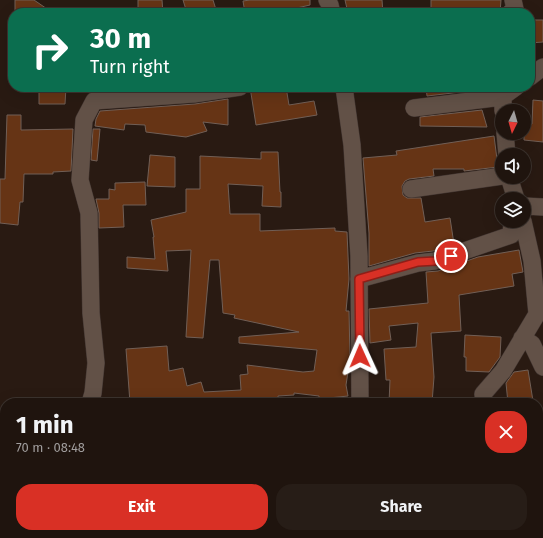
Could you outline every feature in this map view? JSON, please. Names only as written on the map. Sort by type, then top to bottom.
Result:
[{"type":"street","points":[[91,398],[96,363],[91,313],[89,212],[80,180],[84,120],[94,101],[207,92]]},
{"type":"street","points":[[345,92],[352,145],[359,279],[360,398]]},
{"type":"street","points":[[414,108],[503,98]]},
{"type":"street","points":[[411,189],[495,177]]},
{"type":"street","points":[[531,204],[543,207]]},
{"type":"street","points":[[359,279],[418,262],[436,261],[511,235],[512,228]]},
{"type":"street","points":[[483,398],[483,394],[503,370],[537,314],[532,261],[525,228]]},
{"type":"street","points":[[522,338],[532,344],[543,367]]},
{"type":"building","points":[[15,0],[34,0],[46,8],[15,8]]},
{"type":"building","points":[[138,0],[162,0],[163,8],[138,8]]},
{"type":"building","points":[[183,0],[213,0],[215,8],[185,8]]},
{"type":"building","points":[[310,0],[310,5],[297,8],[244,8],[243,1]]},
{"type":"building","points":[[345,0],[382,0],[383,8],[347,8]]},
{"type":"building","points":[[431,0],[501,0],[500,8],[431,8]]},
{"type":"building","points":[[535,20],[543,20],[543,42],[535,43]]},
{"type":"building","points":[[39,92],[66,92],[65,104],[39,104]]},
{"type":"building","points":[[251,92],[287,92],[289,105],[314,101],[317,115],[256,125]]},
{"type":"building","points":[[427,92],[461,92],[427,96]]},
{"type":"building","points":[[228,99],[228,125],[203,122],[207,131],[186,137],[146,132],[145,125],[125,124],[124,130],[95,126],[96,119],[100,111],[195,104]]},
{"type":"building","points":[[533,100],[543,101],[543,142],[524,140],[531,140]]},
{"type":"building","points":[[482,110],[487,127],[420,126],[420,117]]},
{"type":"building","points":[[7,115],[21,115],[21,130],[73,129],[71,171],[53,172],[53,174],[24,174],[23,202],[20,202],[18,225],[0,223],[0,179],[5,179]]},
{"type":"building","points":[[93,129],[100,129],[97,161],[91,160]]},
{"type":"building","points":[[494,136],[495,167],[464,171],[464,169],[433,169],[434,176],[409,179],[405,181],[402,186],[403,195],[407,198],[421,198],[425,222],[450,218],[454,244],[433,251],[415,253],[369,266],[369,233],[363,158],[397,155],[396,151]]},
{"type":"building","points":[[261,152],[278,152],[281,207],[262,206],[263,186],[228,184],[230,214],[260,214],[260,231],[335,228],[335,231],[347,232],[349,279],[346,311],[349,311],[350,359],[346,385],[348,396],[319,398],[319,396],[294,393],[294,395],[278,396],[278,398],[130,398],[126,349],[167,346],[169,371],[183,368],[187,386],[201,382],[204,392],[241,390],[240,375],[248,374],[247,365],[303,372],[314,371],[317,350],[239,343],[239,337],[299,332],[234,318],[235,315],[223,313],[219,260],[210,260],[203,338],[186,337],[191,250],[166,251],[168,271],[127,268],[127,257],[155,259],[154,237],[151,220],[186,212],[186,189],[200,189],[200,156],[261,159]]},
{"type":"building","points":[[150,155],[175,157],[175,187],[147,186]]},
{"type":"building","points":[[145,182],[146,205],[123,205],[124,227],[99,228],[99,213],[96,199],[109,199],[109,189],[115,190],[115,183]]},
{"type":"building","points":[[519,250],[523,272],[512,274],[514,286],[459,295],[461,331],[431,333],[434,377],[432,398],[389,398],[390,380],[386,380],[384,349],[416,347],[418,323],[389,326],[391,340],[370,343],[369,309],[428,303],[426,272],[438,271],[478,257]]},
{"type":"building","points":[[465,335],[501,337],[500,357],[489,372],[466,371],[466,357],[464,357]]},
{"type":"building","points":[[528,370],[533,398],[508,398],[506,383],[514,372]]},
{"type":"route","points":[[360,356],[359,279],[418,262],[436,261],[451,256]]}]
